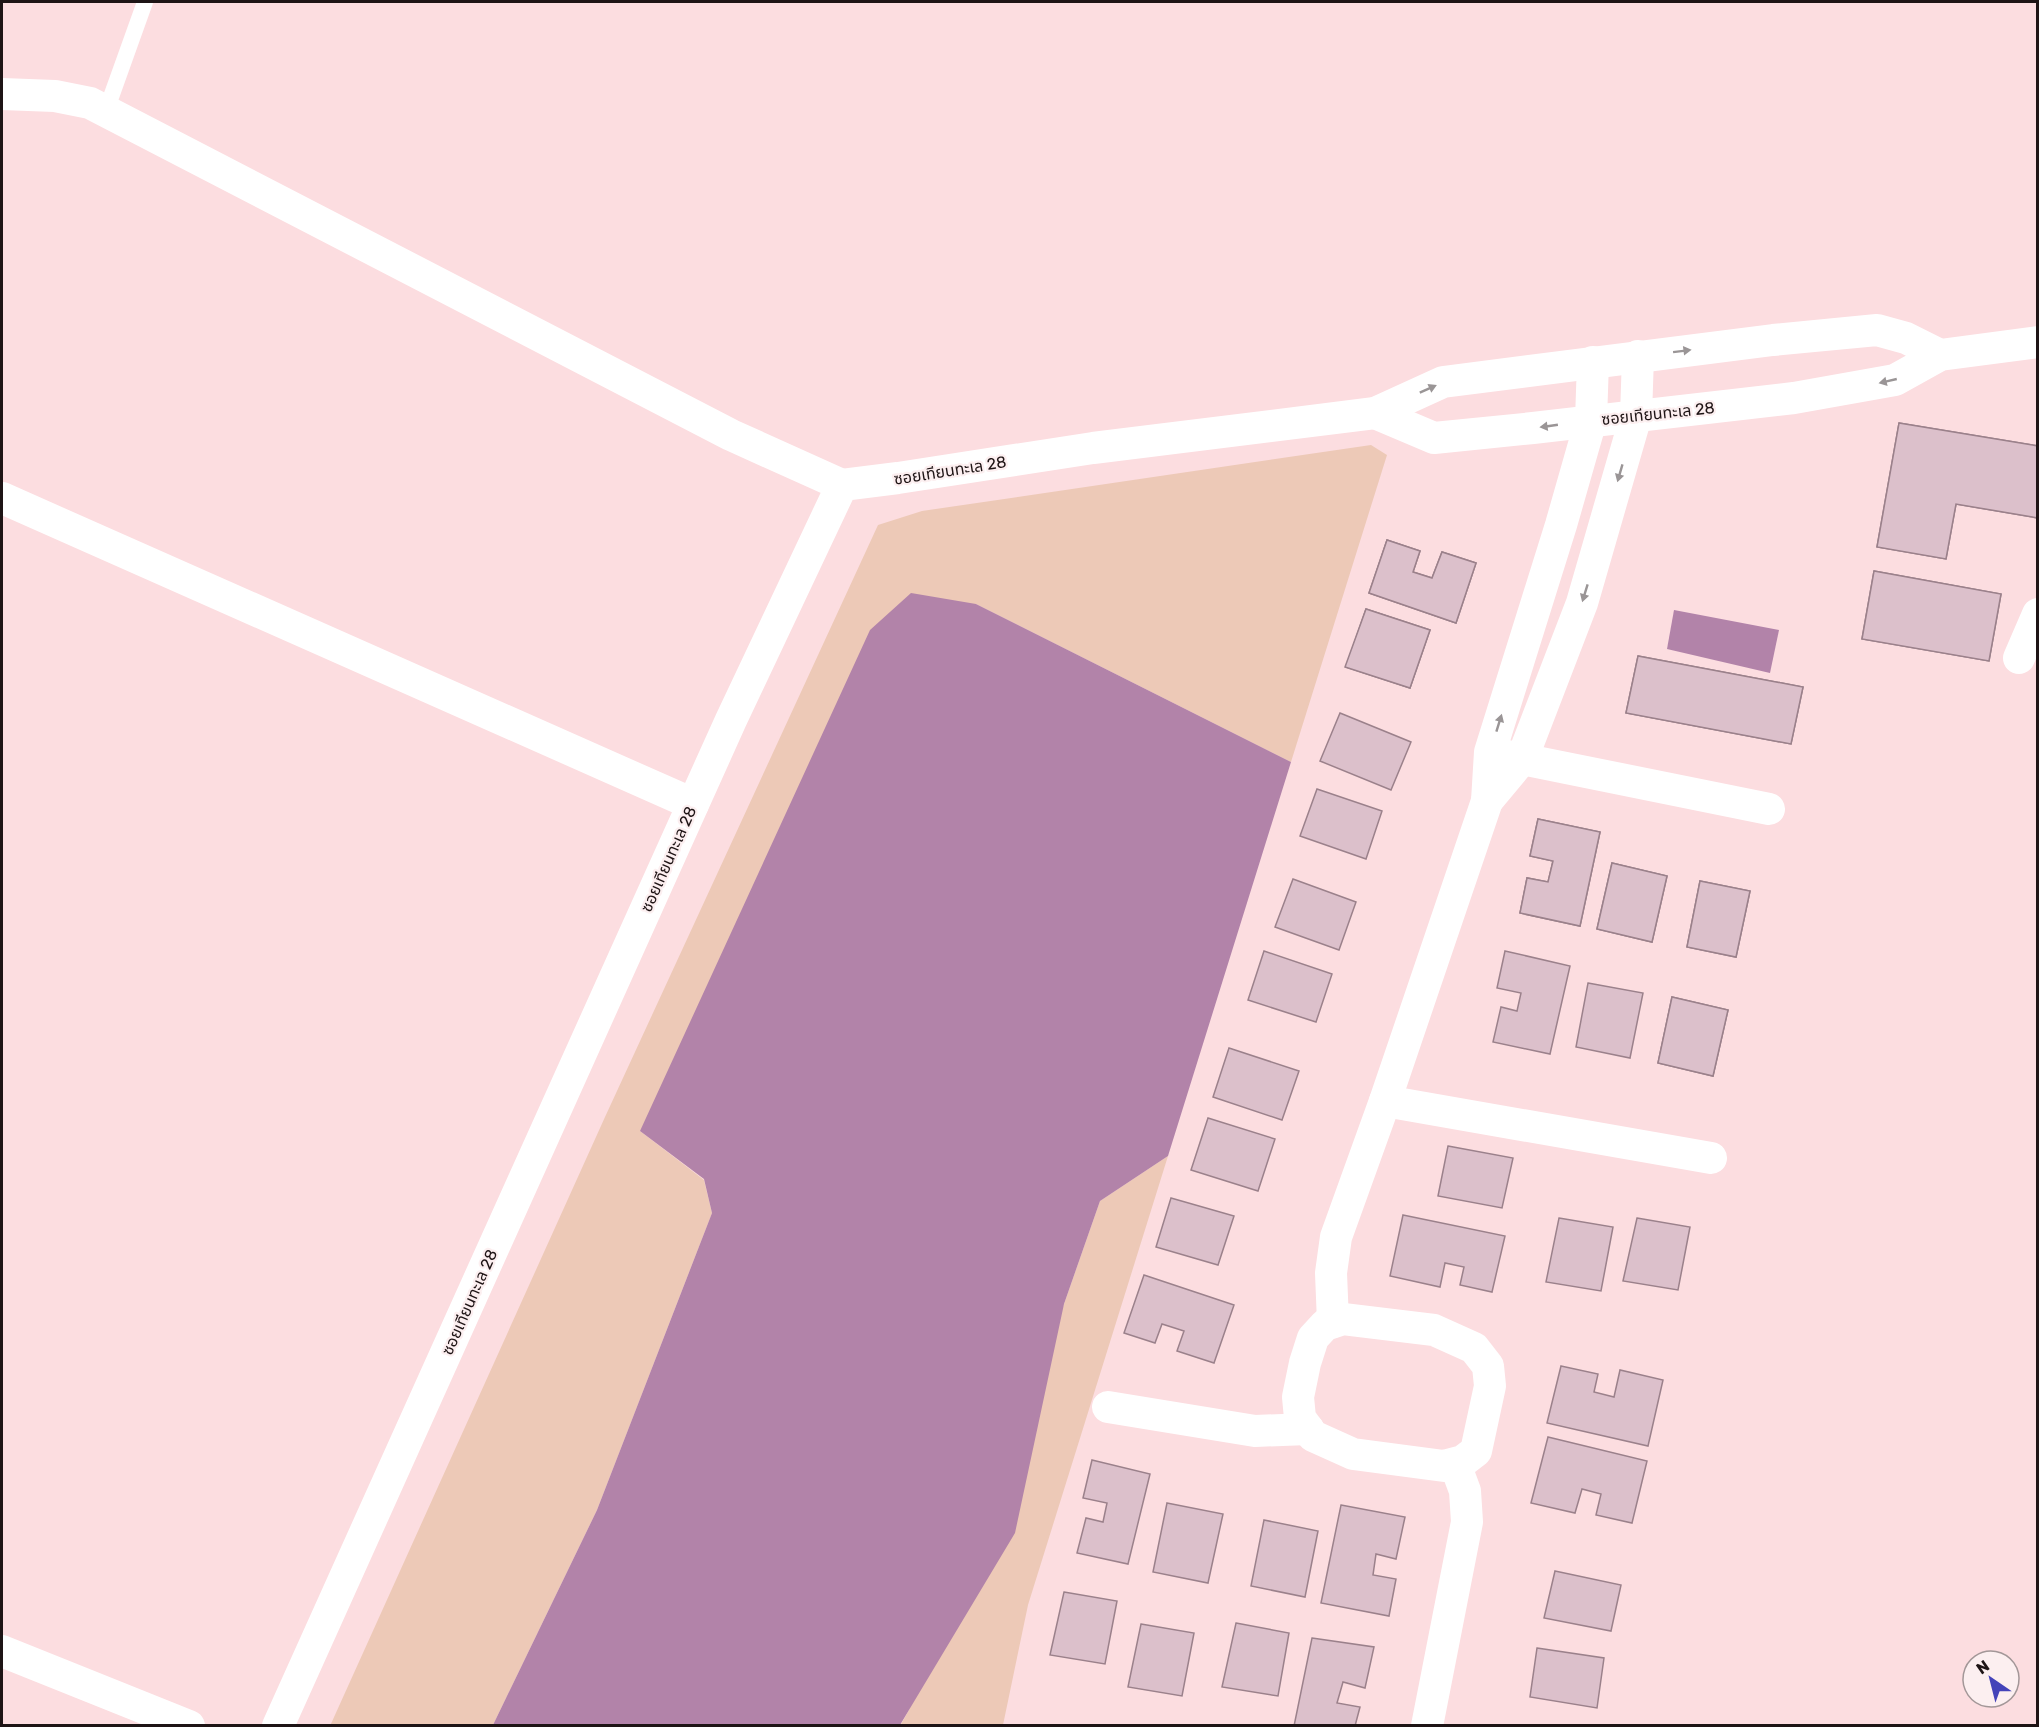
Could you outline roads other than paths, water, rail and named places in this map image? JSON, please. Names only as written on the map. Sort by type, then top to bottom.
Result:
[{"type":"street","points":[[2,94],[55,96],[90,103],[720,429],[842,485]]},
{"type":"street","name":"ซอยเทียนทะเล 28","points":[[278,1725],[693,804],[842,485],[1093,448],[1374,413],[1443,382],[1638,356],[1877,330],[1906,339],[1940,356]]},
{"type":"street","name":"ซอยเทียนทะเล 28","points":[[1374,413],[1434,438],[1794,398],[1895,380],[1940,356],[2037,342]]},
{"type":"street","points":[[1487,801],[1522,759],[1582,603],[1636,416],[1638,356]]},
{"type":"street","points":[[1333,1322],[1331,1273],[1336,1237],[1487,801],[1490,752],[1561,525],[1591,420],[1593,362]]},
{"type":"street","points":[[2,498],[693,804]]},
{"type":"street","points":[[2019,658],[2037,614]]},
{"type":"street","points":[[1490,752],[1769,809]]},
{"type":"street","points":[[1385,1101],[1711,1158]]},
{"type":"street","points":[[1343,1319],[1434,1330],[1474,1348],[1488,1366],[1490,1386],[1476,1451],[1455,1464],[1444,1466],[1353,1454],[1313,1436],[1308,1429],[1300,1418],[1298,1397],[1305,1363],[1313,1338],[1325,1325],[1333,1322],[1343,1319]]},
{"type":"street","points":[[1108,1407],[1255,1431],[1308,1429]]},
{"type":"street","points":[[1427,1725],[1467,1522],[1465,1491],[1455,1464]]},
{"type":"street","points":[[2,1651],[189,1725]]},
{"type":"lane","points":[[106,111],[145,2]]}]
